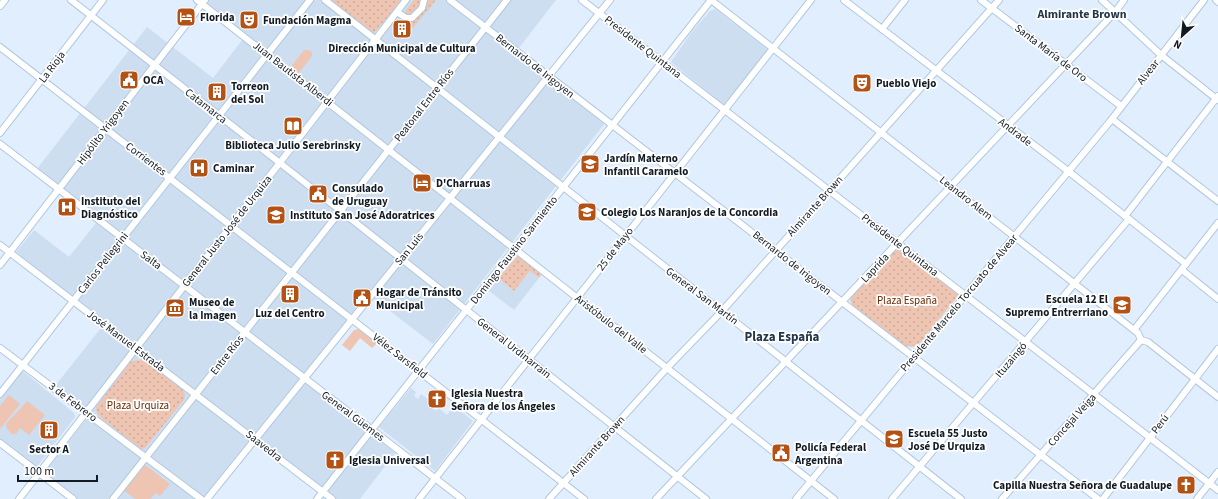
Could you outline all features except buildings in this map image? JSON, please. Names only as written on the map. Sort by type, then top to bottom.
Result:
[{"type":"street","points":[[0,6],[5,0]]},
{"type":"street","name":"Catamarca","points":[[71,0],[340,211]]},
{"type":"street","name":"La Rioja","points":[[0,133],[103,0]]},
{"type":"street","name":"Carlos Pellegrini","points":[[0,394],[310,0]]},
{"type":"street","name":"General San Martín","points":[[325,0],[436,89],[961,499]]},
{"type":"street","name":"General Justo José de Urquiza","points":[[19,499],[406,0]]},
{"type":"street","points":[[397,12],[406,18],[412,18],[422,8],[424,0]]},
{"type":"street","name":"Bernardo de Irigoyen","points":[[450,0],[1098,499]]},
{"type":"street","name":"Peatonal Entre Ríos","points":[[340,211],[507,0]]},
{"type":"street","name":"Presidente Quintana","points":[[582,0],[1218,490]]},
{"type":"street","name":"San Luis","points":[[208,499],[610,0]]},
{"type":"street","name":"Leandro Alem","points":[[711,0],[1138,333],[1141,340],[1148,342],[1218,397]]},
{"type":"street","name":"Domingo Faustino Sarmiento","points":[[317,499],[711,0]]},
{"type":"street","name":"25 de Mayo","points":[[419,499],[481,418],[811,0]]},
{"type":"street","name":"Andrade","points":[[844,0],[1068,171],[1186,264]]},
{"type":"street","points":[[882,29],[905,0]]},
{"type":"street","name":"Santa María de Oro","points":[[981,0],[1121,106]]},
{"type":"street","name":"Almirante Brown","points":[[549,499],[667,368],[722,311],[935,70],[999,0]]},
{"type":"street","points":[[1102,0],[1116,11],[1161,55],[1217,98]]},
{"type":"street","name":"Laprida","points":[[656,499],[1067,64],[1116,11],[1124,0]]},
{"type":"street","name":"Alvear","points":[[1121,106],[1204,0]]},
{"type":"street","name":"Juan Bautista Alberdi","points":[[202,1],[388,150]]},
{"type":"street","name":"Hipólito Yrigoyen","points":[[0,265],[60,190],[202,1]]},
{"type":"street","name":"Corrientes","points":[[0,47],[292,272]]},
{"type":"street","name":"Ituzaingó","points":[[892,499],[1075,284],[1127,218],[1167,162],[1217,98]]},
{"type":"street","name":"Presidente Marcelo Torcuato de Alvear","points":[[796,499],[1112,119],[1121,106]]},
{"type":"street","points":[[1112,119],[1218,201]]},
{"type":"street","name":"Salta","points":[[0,144],[122,239],[185,285],[244,332]]},
{"type":"street","name":"Aristóbulo del Valle","points":[[388,150],[834,499]]},
{"type":"street","name":"General Urdinarrain","points":[[340,211],[706,499]]},
{"type":"street","name":"Entre Ríos","points":[[113,499],[340,211]]},
{"type":"street","points":[[1134,330],[1218,222]]},
{"type":"street","name":"José Manuel Estrada","points":[[0,245],[196,394]]},
{"type":"street","points":[[1182,270],[1218,298]]},
{"type":"street","name":"Vélez Sarsfield","points":[[292,272],[584,499]]},
{"type":"street","name":"General Güemes","points":[[244,332],[462,499]]},
{"type":"street","name":"Concejal Veiga","points":[[1002,499],[1095,395],[1141,340]]},
{"type":"street","name":"3 de Febrero","points":[[0,348],[201,499]]},
{"type":"street","name":"Perú","points":[[1103,499],[1218,350]]},
{"type":"street","name":"Saavedra","points":[[196,394],[332,499]]},
{"type":"street","points":[[0,443],[73,499]]},
{"type":"street","points":[[1197,499],[1218,472]]},
{"type":"shaded area","points":[[192,0],[556,0],[515,53],[605,123],[433,344],[373,298],[306,383],[395,453],[360,499],[328,499],[251,440],[205,499],[77,499],[45,472],[92,412],[55,386],[101,328],[37,278],[41,272],[16,252],[34,230],[69,257],[96,223],[33,174],[147,27],[213,78],[243,39]]},
{"type":"shaded area","points":[[715,9],[767,49],[767,52],[724,105],[671,62],[691,33],[710,11]]},
{"type":"shaded area","points":[[530,271],[539,278],[514,310],[488,290],[498,278],[514,291]]},
{"type":"shaded area","points":[[21,372],[24,372],[74,413],[75,417],[36,468],[0,440],[0,399]]},
{"type":"shaded area","points":[[411,388],[416,392],[414,396],[418,399],[421,394],[433,403],[430,406],[436,411],[439,408],[447,415],[454,406],[473,421],[435,471],[379,427]]},
{"type":"green space","points":[[329,0],[402,0],[374,33]]},
{"type":"green space","points":[[414,0],[436,0],[413,28],[400,18]]},
{"type":"green space","points":[[304,50],[312,52],[312,56],[298,74],[290,68]]},
{"type":"green space","name":"Plaza España","points":[[900,250],[910,255],[956,290],[958,296],[920,343],[912,347],[905,346],[853,306],[850,300],[853,293],[893,251]]},
{"type":"green space","points":[[518,255],[542,274],[539,278],[530,271],[514,291],[498,278]]},
{"type":"green space","points":[[359,329],[377,343],[372,348],[360,338],[350,351],[342,345],[354,330]]},
{"type":"green space","name":"Plaza Urquiza","points":[[144,360],[181,388],[185,394],[184,400],[145,448],[141,449],[101,418],[97,413],[96,407],[131,361]]},
{"type":"green space","points":[[9,395],[20,404],[0,429],[0,406]]},
{"type":"green space","points":[[27,401],[45,415],[29,435],[20,428],[16,434],[12,434],[7,429],[6,424]]},
{"type":"green space","points":[[145,465],[170,484],[160,496],[156,493],[150,499],[135,499],[122,489],[141,466]]},
{"type":"place","name":"Florida","points":[[186,17]]},
{"type":"place","name":"Fundación Magma","points":[[249,20]]},
{"type":"place","name":"Dirección Municipal de Cultura","points":[[402,29]]},
{"type":"place","name":"OCA","points":[[129,80]]},
{"type":"place","name":"Pueblo Viejo","points":[[862,83]]},
{"type":"place","name":"Torreon del Sol","points":[[217,92]]},
{"type":"place","name":"Biblioteca Julio Serebrinsky","points":[[293,126]]},
{"type":"place","name":"Jardín Materno Infantil Caramelo","points":[[590,164]]},
{"type":"place","name":"Caminar","points":[[199,168]]},
{"type":"place","name":"D'Charruas","points":[[422,183]]},
{"type":"place","name":"Consulado de Uruguay","points":[[318,194]]},
{"type":"place","name":"Instituto del Diagnóstico","points":[[67,207]]},
{"type":"place","name":"Colegio Los Naranjos de la Concordia","points":[[587,212]]},
{"type":"place","name":"Instituto San José Adoratrices","points":[[276,215]]},
{"type":"place","name":"Luz del Centro","points":[[290,294]]},
{"type":"place","name":"Hogar de Tránsito Municipal","points":[[362,298]]},
{"type":"place","name":"Escuela 12 El Supremo Entrerriano","points":[[1122,305]]},
{"type":"place","name":"Museo de la Imagen","points":[[175,308]]},
{"type":"place","name":"Iglesia Nuestra Señora de los Ángeles","points":[[437,399]]},
{"type":"place","name":"Sector A","points":[[49,430]]},
{"type":"place","name":"Escuela 55 Justo José De Urquiza","points":[[894,439]]},
{"type":"place","name":"Policía Federal Argentina","points":[[781,453]]},
{"type":"place","name":"Iglesia Universal","points":[[335,460]]},
{"type":"place","name":"Capilla Nuestra Señora de Guadalupe","points":[[1186,485]]},
{"type":"district","name":"Almirante Brown","points":[[1082,14]]},
{"type":"district","name":"Plaza España","points":[[782,337]]}]
